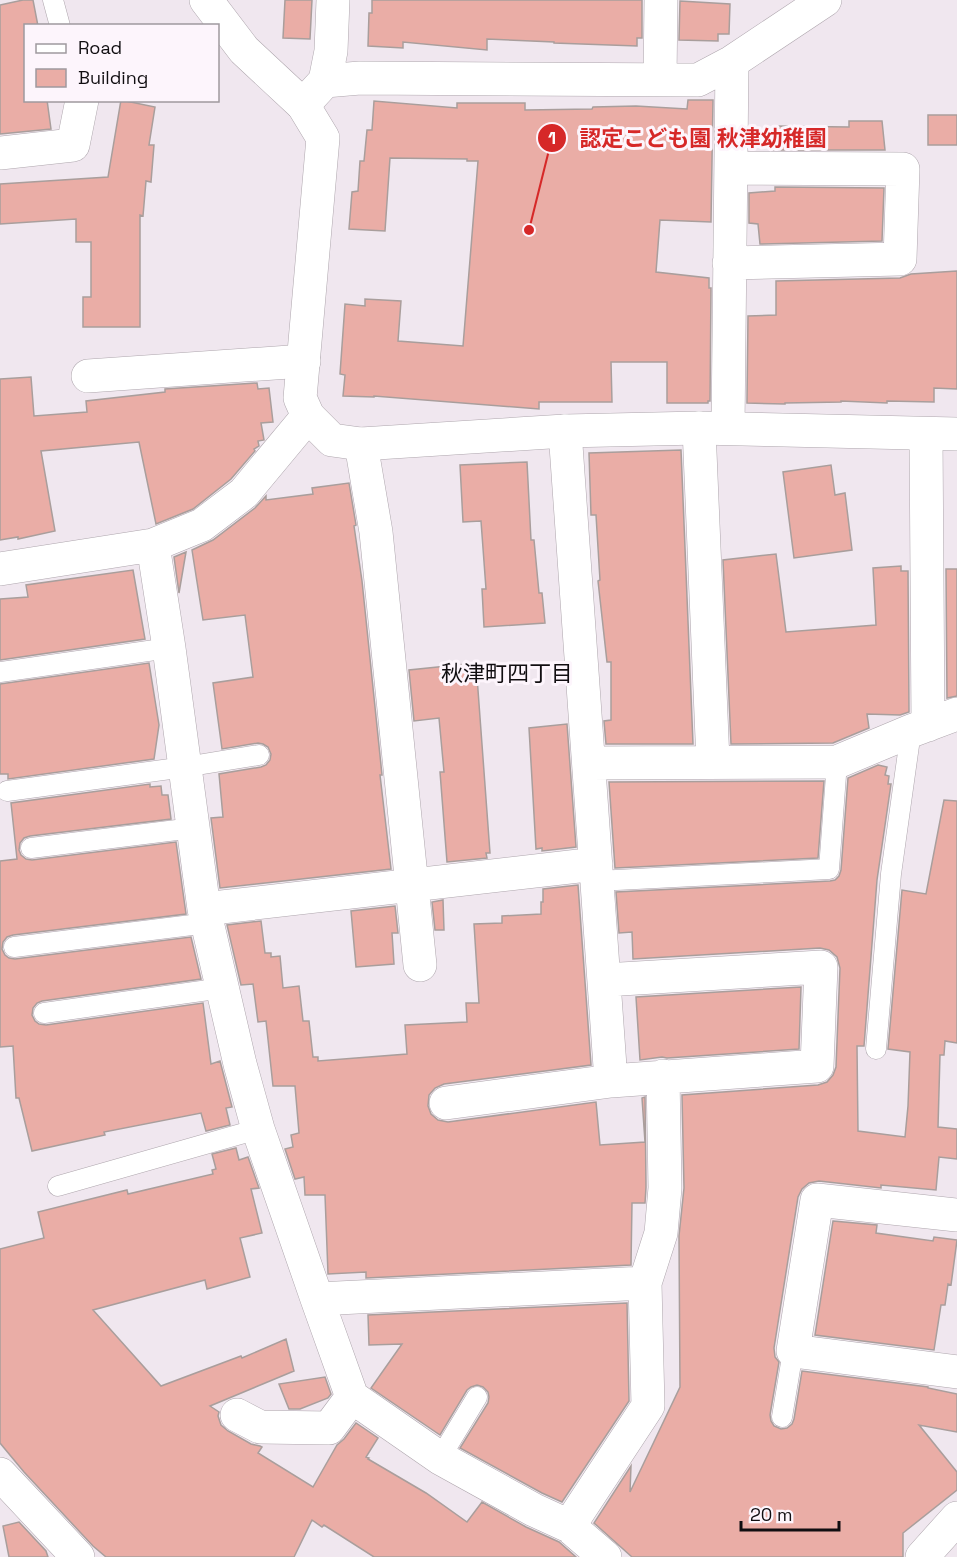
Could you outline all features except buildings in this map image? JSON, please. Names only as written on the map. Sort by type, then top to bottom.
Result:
[{"type":"street","points":[[206,0],[218,24]]},
{"type":"street","points":[[303,105],[325,81],[331,51],[333,0]]},
{"type":"street","points":[[660,79],[661,0]]},
{"type":"street","points":[[325,81],[360,78],[698,80],[732,62],[825,0]]},
{"type":"street","points":[[219,25],[231,49],[303,105],[323,138],[300,398],[308,416],[332,440],[361,444],[565,431],[714,428],[941,434],[932,724],[837,762],[589,763]]},
{"type":"street","points":[[713,762],[714,428],[729,263],[732,62]]},
{"type":"street","points":[[0,153],[73,145],[82,102]]},
{"type":"street","points":[[729,263],[900,259],[903,169],[731,168]]},
{"type":"street","points":[[88,376],[303,361]]},
{"type":"street","points":[[0,570],[153,545],[202,525],[244,493],[308,416]]},
{"type":"street","points":[[565,431],[611,1081]]},
{"type":"street","points":[[361,444],[376,532],[420,964]]},
{"type":"street","points":[[153,545],[206,916],[240,1064],[258,1129],[352,1397],[440,1458],[534,1510],[569,1526],[605,1557]]},
{"type":"street","points":[[206,916],[411,885],[596,872]]},
{"type":"street","points":[[446,1103],[611,1081],[817,1066],[821,967],[604,980]]},
{"type":"street","points":[[569,1526],[648,1406],[645,1283],[661,1233],[665,1188],[663,1077]]},
{"type":"street","points":[[957,1215],[817,1200],[793,1351],[957,1372]]},
{"type":"street","points":[[316,1299],[645,1283]]},
{"type":"street","points":[[237,1415],[260,1427],[328,1428],[352,1397]]},
{"type":"street","points":[[0,1474],[12,1503],[78,1557]]},
{"type":"street","points":[[922,1557],[957,1518]]},
{"type":"lane","points":[[53,0],[59,24]]},
{"type":"lane","points":[[0,672],[169,648]]},
{"type":"lane","points":[[876,1050],[891,874],[932,724]]},
{"type":"lane","points":[[7,791],[260,755]]},
{"type":"lane","points":[[596,872],[829,869],[837,762]]},
{"type":"lane","points":[[31,848],[193,828]]},
{"type":"lane","points":[[14,947],[206,916]]},
{"type":"lane","points":[[44,1013],[223,988]]},
{"type":"lane","points":[[58,1186],[258,1129]]},
{"type":"lane","points":[[782,1417],[793,1351]]},
{"type":"lane","points":[[440,1458],[477,1397]]},
{"type":"place","name":"認定こども園 秋津幼稚園","points":[[529,230]]},
{"type":"district","name":"秋津町四丁目","points":[[507,673]]}]
